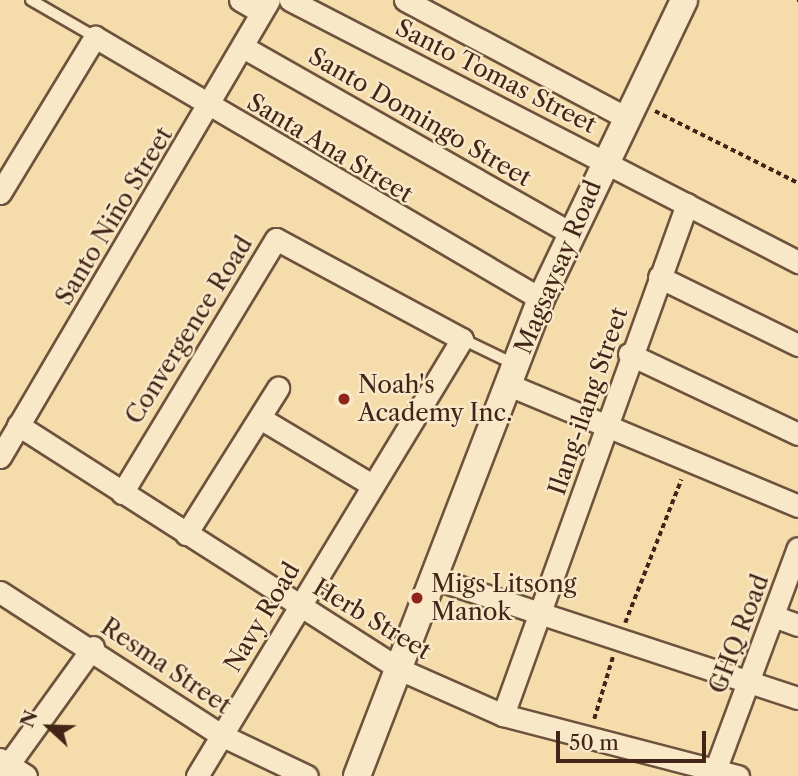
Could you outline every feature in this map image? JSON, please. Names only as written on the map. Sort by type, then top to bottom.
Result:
[{"type":"street","points":[[240,0],[265,6]]},
{"type":"street","name":"Santo Tomas Street","points":[[289,0],[798,262]]},
{"type":"street","points":[[405,0],[630,109]]},
{"type":"street","name":"Magsaysay Road","points":[[357,776],[541,299],[678,2]]},
{"type":"street","name":"Santo Niño Street","points":[[0,457],[210,108],[265,6]]},
{"type":"street","name":"Santa Ana Street","points":[[95,37],[210,108],[541,299]]},
{"type":"street","points":[[0,193],[95,37]]},
{"type":"street","name":"Santo Domingo Street","points":[[243,47],[571,233]]},
{"type":"street","name":"Ilang-ilang Street","points":[[503,715],[607,427],[629,354],[687,204]]},
{"type":"street","name":"Convergence Road","points":[[122,492],[276,239],[462,339]]},
{"type":"street","points":[[659,277],[798,345]]},
{"type":"street","points":[[260,418],[372,485],[462,339]]},
{"type":"street","points":[[629,354],[798,434]]},
{"type":"street","points":[[513,375],[607,427],[798,506]]},
{"type":"street","points":[[186,534],[278,388]]},
{"type":"street","name":"Herb Street","points":[[18,425],[399,669],[503,715],[713,774],[737,776]]},
{"type":"street","name":"Navy Road","points":[[197,776],[372,485]]},
{"type":"street","name":"GHQ Road","points":[[713,774],[776,617],[798,548]]},
{"type":"street","points":[[433,578],[798,698]]},
{"type":"street","name":"Resma Street","points":[[0,592],[93,647],[221,735],[307,776]]},
{"type":"street","points":[[776,617],[798,625]]},
{"type":"street","points":[[26,776],[2,766],[93,647]]},
{"type":"lane","points":[[31,0],[95,37]]},
{"type":"lane","points":[[462,339],[513,375]]},
{"type":"path","points":[[630,109],[798,183]]},
{"type":"path","points":[[588,738],[618,641],[688,461]]},
{"type":"place","name":"Noah's Academy Inc.","points":[[344,399]]},
{"type":"place","name":"Migs Litsong Manok","points":[[417,598]]}]
